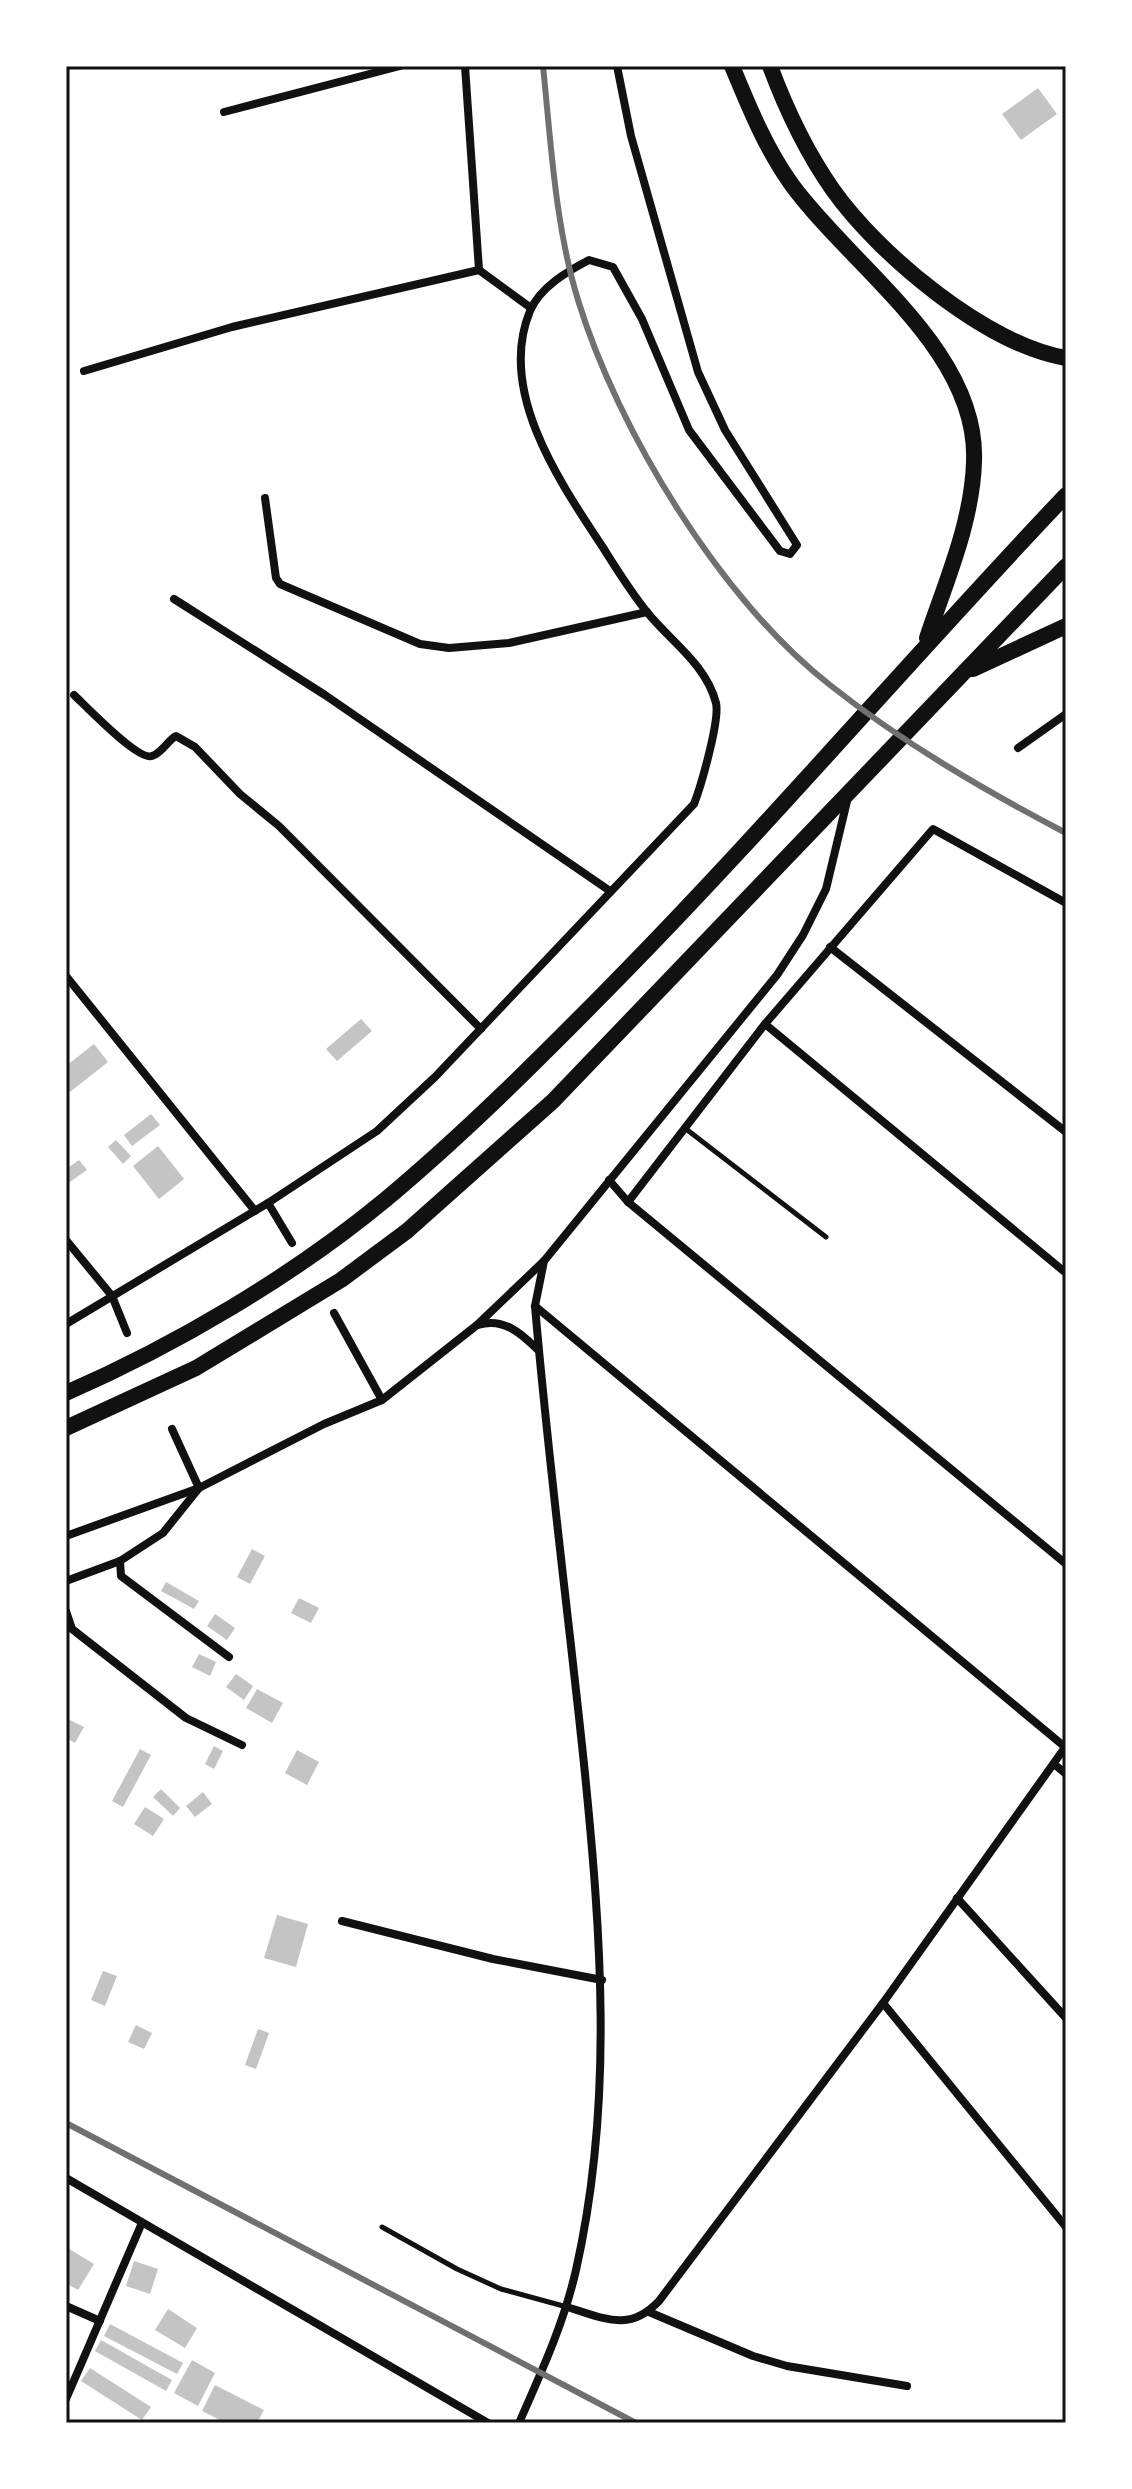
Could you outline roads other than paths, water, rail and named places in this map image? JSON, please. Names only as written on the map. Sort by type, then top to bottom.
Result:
[{"type":"highway","points":[[732,66],[768,146],[791,183],[827,229],[932,341],[956,378],[970,419],[974,461],[965,525],[926,643]]},
{"type":"highway","points":[[770,66],[792,119],[834,191],[865,227],[961,311],[1020,346],[1066,358]]},
{"type":"highway","points":[[66,1393],[162,1345],[250,1294],[317,1251],[383,1202],[525,1073],[670,926],[838,747],[926,643],[1066,495]]},
{"type":"highway","points":[[66,1428],[196,1368],[341,1280],[407,1231],[553,1101],[708,935],[1066,566]]},
{"type":"highway","points":[[965,673],[1066,626]]},
{"type":"street","points":[[224,112],[400,66]]},
{"type":"street","points":[[465,66],[479,270]]},
{"type":"street","points":[[66,1324],[268,1203],[377,1131],[481,1029],[694,804],[703,778],[716,705],[696,664],[647,612],[571,499],[539,436],[526,401],[520,349],[531,308],[547,287],[589,260],[613,267],[642,319],[689,430],[780,551],[790,554],[795,550],[796,539],[733,443],[698,372],[631,136],[617,66]]},
{"type":"street","points":[[84,371],[232,327],[479,270],[531,308]]},
{"type":"street","points":[[265,498],[276,578],[280,584],[420,644],[449,648],[509,643],[647,612]]},
{"type":"street","points":[[174,599],[325,695],[610,891]]},
{"type":"street","points":[[74,695],[131,748],[145,756],[153,756],[176,736],[195,747],[240,794],[279,826],[481,1029]]},
{"type":"street","points":[[1018,748],[1066,714]]},
{"type":"street","points":[[66,1536],[199,1488],[324,1424],[382,1400],[477,1325],[544,1261],[777,975],[803,935],[826,889],[849,792]]},
{"type":"street","points":[[628,1202],[765,1024],[933,829],[1066,903]]},
{"type":"street","points":[[830,947],[1066,1132]]},
{"type":"street","points":[[66,976],[255,1211]]},
{"type":"street","points":[[765,1024],[1066,1273]]},
{"type":"street","points":[[609,1180],[628,1202],[1066,1564]]},
{"type":"street","points":[[268,1203],[292,1243]]},
{"type":"street","points":[[66,1240],[112,1296],[127,1333]]},
{"type":"street","points":[[519,2423],[567,2307],[587,2220],[599,2111],[602,1980],[581,1741],[535,1306],[544,1261]]},
{"type":"street","points":[[535,1306],[1066,1747],[883,2003],[649,2312],[634,2321],[612,2320],[567,2307]]},
{"type":"street","points":[[334,1313],[382,1400]]},
{"type":"street","points":[[477,1325],[491,1321],[507,1325],[539,1350]]},
{"type":"street","points":[[172,1429],[199,1488]]},
{"type":"street","points":[[66,1581],[120,1561],[163,1533],[199,1488]]},
{"type":"street","points":[[120,1561],[121,1576],[229,1657]]},
{"type":"street","points":[[66,1611],[72,1629],[186,1718],[242,1745]]},
{"type":"street","points":[[1054,1764],[1066,1774]]},
{"type":"street","points":[[957,1898],[1066,2018]]},
{"type":"street","points":[[342,1921],[493,1959],[602,1980]]},
{"type":"street","points":[[883,2003],[1066,2227]]},
{"type":"street","points":[[66,2178],[141,2225],[488,2423]]},
{"type":"street","points":[[66,2399],[141,2225]]},
{"type":"street","points":[[66,2306],[100,2321]]},
{"type":"street","points":[[649,2312],[753,2356],[787,2366],[907,2386]]},
{"type":"lane","points":[[685,1128],[826,1237]]},
{"type":"lane","points":[[382,2227],[501,2289],[567,2307]]},
{"type":"railway","points":[[543,66],[559,213],[578,300],[619,403],[678,510],[750,607],[830,685],[886,727],[945,765],[1066,833]]},
{"type":"railway","points":[[66,2123],[636,2423]]}]
